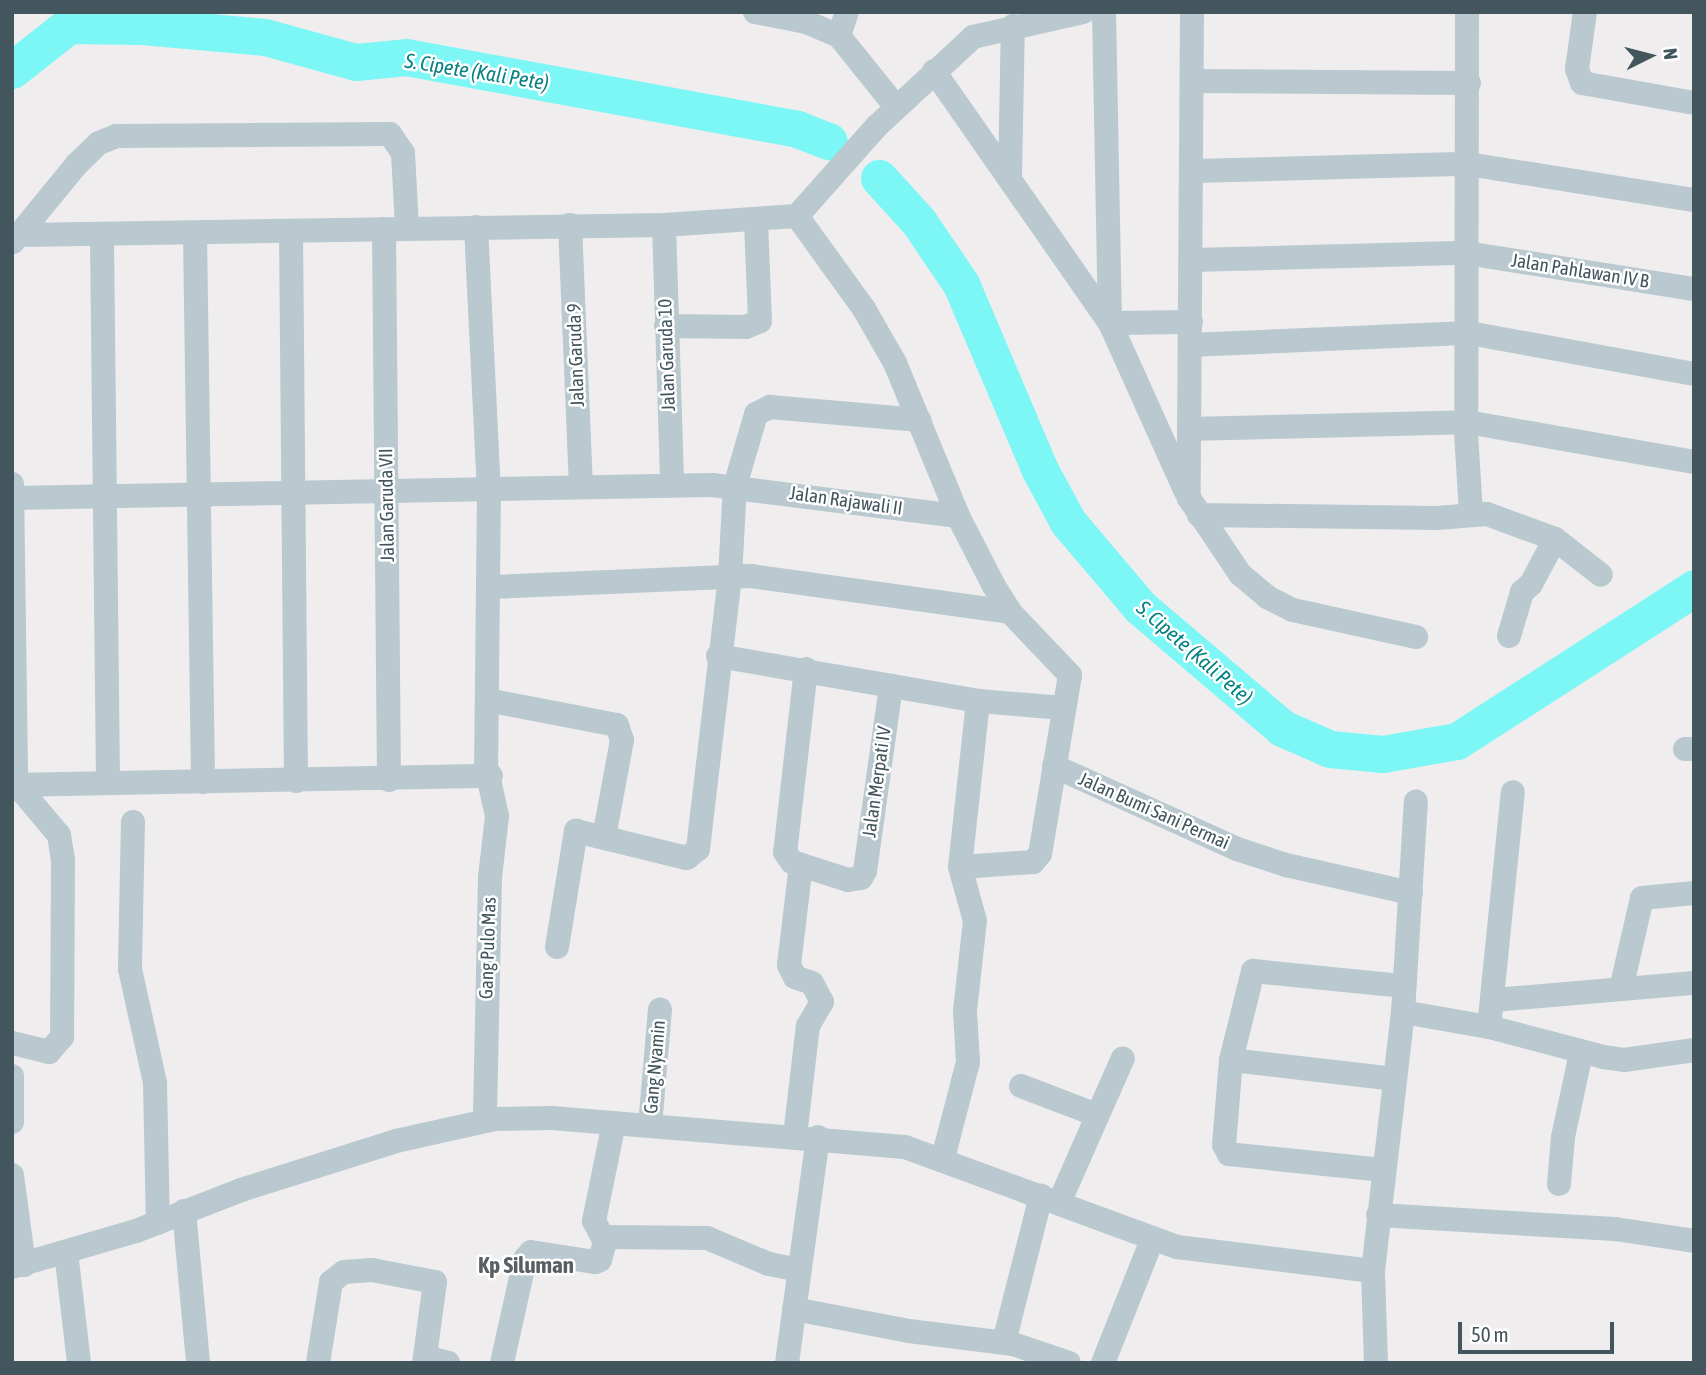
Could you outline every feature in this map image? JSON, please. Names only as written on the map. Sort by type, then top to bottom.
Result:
[{"type":"street","points":[[755,12],[806,22],[839,36],[896,107]]},
{"type":"street","points":[[839,36],[847,12]]},
{"type":"street","points":[[16,238],[664,225],[797,216],[832,172],[877,126],[973,37],[1083,12]]},
{"type":"street","points":[[1104,12],[1110,323]]},
{"type":"street","points":[[1192,12],[1194,172],[1189,429],[1194,507]]},
{"type":"street","points":[[1467,12],[1467,422],[1472,512]]},
{"type":"street","points":[[1585,12],[1577,69],[1582,83],[1694,103]]},
{"type":"street","points":[[1010,177],[1013,26]]},
{"type":"street","points":[[934,71],[1110,323],[1194,507],[1240,574],[1267,597],[1293,610],[1416,637]]},
{"type":"street","points":[[1192,81],[1469,83]]},
{"type":"street","name":"Jalan Garuda VII","points":[[16,238],[78,164],[106,138],[263,132],[390,134],[403,153],[395,229],[386,490],[389,780]]},
{"type":"street","points":[[1194,172],[1468,164],[1694,200]]},
{"type":"street","name":"Jalan Bumi Sani Permai","points":[[797,216],[864,309],[895,363],[958,516],[1010,612],[1067,667],[1070,684],[1054,766],[1237,849],[1286,865],[1411,893]]},
{"type":"street","points":[[666,326],[746,327],[760,321],[756,220]]},
{"type":"street","name":"Jalan Garuda 9","points":[[570,225],[581,485]]},
{"type":"street","name":"Jalan Garuda 10","points":[[664,225],[672,485]]},
{"type":"street","name":"Gang Pulo Mas","points":[[476,227],[489,489],[486,766],[491,776],[497,816],[489,904],[485,1121]]},
{"type":"street","points":[[291,231],[296,781]]},
{"type":"street","points":[[195,234],[201,495],[203,782]]},
{"type":"street","points":[[102,237],[108,783]]},
{"type":"street","name":"Jalan Pahlawan IV B","points":[[1192,260],[1466,253],[1694,289]]},
{"type":"street","points":[[1110,323],[1191,333],[1469,333],[1694,374]]},
{"type":"street","points":[[557,947],[576,831],[687,858],[695,854],[730,578],[734,486],[761,408],[919,420]]},
{"type":"street","points":[[1189,429],[1467,422],[1694,462]]},
{"type":"street","points":[[12,484],[14,784],[58,835],[61,848],[62,1037],[49,1052],[12,1043]]},
{"type":"street","name":"Jalan Rajawali II","points":[[13,498],[581,485],[734,486],[958,516]]},
{"type":"street","points":[[1194,507],[1437,518],[1472,512],[1555,539],[1601,575]]},
{"type":"street","points":[[1509,636],[1522,592],[1532,583],[1555,539]]},
{"type":"street","points":[[489,587],[751,576],[1010,612]]},
{"type":"street","points":[[718,656],[806,669],[978,701],[1064,708]]},
{"type":"street","points":[[787,1363],[799,1270],[808,1026],[822,1002],[812,983],[795,977],[789,965],[801,864],[788,857],[785,844],[806,669]]},
{"type":"street","name":"Jalan Merpati IV","points":[[801,864],[848,880],[861,878],[891,686]]},
{"type":"street","points":[[487,700],[617,724],[622,740],[604,837]]},
{"type":"street","points":[[943,1158],[968,1062],[965,1011],[975,921],[960,867],[978,701]]},
{"type":"street","points":[[960,867],[1037,860],[1054,766]]},
{"type":"street","points":[[14,784],[389,780],[491,776]]},
{"type":"street","points":[[1489,1027],[1494,1000],[1513,792]]},
{"type":"street","points":[[1376,1363],[1373,1271],[1403,1012],[1416,801]]},
{"type":"street","points":[[133,822],[130,969],[155,1083],[158,1223]]},
{"type":"street","points":[[1621,989],[1642,898],[1694,893]]},
{"type":"street","points":[[1383,1170],[1229,1154],[1224,1145],[1231,1060],[1253,971],[1404,986]]},
{"type":"street","points":[[1494,1000],[1694,983]]},
{"type":"street","name":"Gang Nyamin","points":[[650,1126],[660,1009]]},
{"type":"street","points":[[1403,1012],[1489,1027],[1581,1053],[1624,1060],[1694,1050]]},
{"type":"street","points":[[1559,1184],[1563,1137],[1581,1053]]},
{"type":"street","points":[[1004,1342],[1050,1199],[1097,1115],[1123,1058]]},
{"type":"street","points":[[1231,1060],[1395,1079]]},
{"type":"street","points":[[12,1076],[12,1122]]},
{"type":"street","points":[[1021,1086],[1097,1115]]},
{"type":"street","points":[[12,1175],[18,1266],[158,1223],[184,1211],[331,1159],[485,1121],[552,1118],[905,1147],[943,1158],[1152,1240],[1203,1251],[1373,1271]]},
{"type":"street","points":[[502,1363],[528,1254],[595,1262],[601,1257],[603,1238],[594,1221],[614,1123]]},
{"type":"street","points":[[184,1211],[198,1363]]},
{"type":"street","points":[[1378,1215],[1615,1229],[1694,1241]]},
{"type":"street","points":[[603,1238],[706,1238],[727,1243],[769,1264],[799,1270]]},
{"type":"street","points":[[1103,1363],[1152,1240]]},
{"type":"street","points":[[66,1252],[79,1363]]},
{"type":"street","points":[[318,1363],[331,1282],[344,1272],[372,1270],[435,1282],[433,1361]]},
{"type":"street","points":[[794,1309],[909,1331],[1004,1342],[1030,1357],[1069,1363]]},
{"type":"waterway","name":"S. Cipete (Kali Pete)","points":[[12,70],[69,25],[142,26],[265,37],[356,62],[406,57],[797,129],[829,141]]},
{"type":"waterway","name":"S. Cipete (Kali Pete)","points":[[879,178],[919,222],[961,284],[1040,470],[1068,522],[1140,607],[1282,728],[1330,749],[1383,754],[1457,741],[1694,588]]},
{"type":"district","name":"Kp Siluman","points":[[526,1265]]}]
